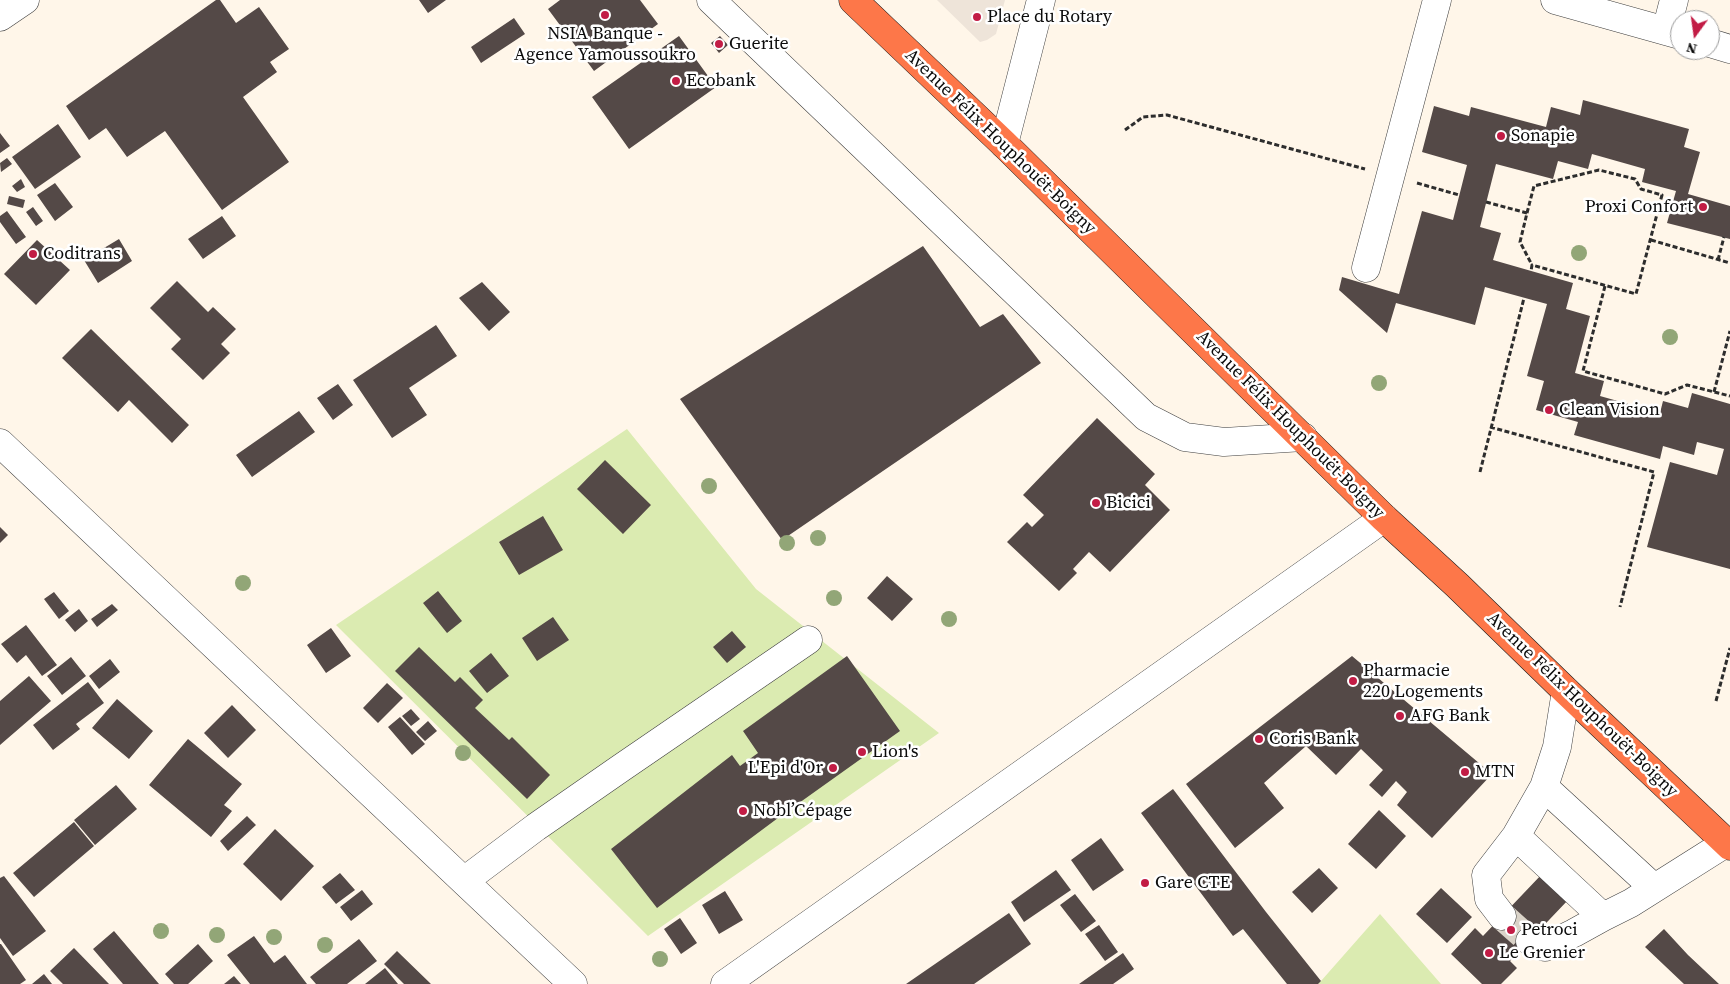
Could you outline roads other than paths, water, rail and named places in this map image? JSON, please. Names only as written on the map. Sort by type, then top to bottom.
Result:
[{"type":"highway","name":"Avenue Félix Houphouët-Boigny","points":[[853,0],[1004,144],[1384,518],[1458,586],[1728,844]]},
{"type":"street","points":[[0,17],[26,0]]},
{"type":"street","points":[[711,0],[1146,417],[1185,437],[1224,442],[1303,437]]},
{"type":"street","points":[[1004,144],[1041,0]]},
{"type":"street","points":[[1366,268],[1437,0]]},
{"type":"street","points":[[1555,0],[1670,32]]},
{"type":"street","points":[[0,443],[572,984]]},
{"type":"street","points":[[725,984],[1384,518]]},
{"type":"street","points":[[464,881],[536,827],[808,640]]},
{"type":"street","points":[[1502,916],[1488,899],[1486,875],[1516,836],[1544,787],[1557,747],[1566,691]]},
{"type":"street","points":[[1544,787],[1654,888]]},
{"type":"street","points":[[1516,836],[1603,916]]},
{"type":"street","points":[[1530,941],[1545,947],[1574,933],[1603,916],[1631,903],[1728,844]]},
{"type":"tunnel","points":[[1502,916],[1530,941]]},
{"type":"place","name":"NSIA Banque - Agence Yamoussoukro","points":[[605,15]]},
{"type":"place","name":"Place du Rotary","points":[[977,17]]},
{"type":"place","name":"Guerite","points":[[719,44]]},
{"type":"place","name":"Ecobank","points":[[676,81]]},
{"type":"place","name":"Sonapie","points":[[1501,136]]},
{"type":"place","name":"Proxi Confort","points":[[1703,207]]},
{"type":"place","name":"Coditrans","points":[[33,254]]},
{"type":"place","name":"Clean Vision","points":[[1549,410]]},
{"type":"place","name":"Bicici","points":[[1096,503]]},
{"type":"place","name":"Pharmacie 220 Logements","points":[[1353,681]]},
{"type":"place","name":"AFG Bank","points":[[1400,716]]},
{"type":"place","name":"Coris Bank","points":[[1259,739]]},
{"type":"place","name":"Lion's","points":[[862,752]]},
{"type":"place","name":"L'Epi d'Or","points":[[833,768]]},
{"type":"place","name":"MTN","points":[[1465,772]]},
{"type":"place","name":"Nobl’Cépage","points":[[743,811]]},
{"type":"place","name":"Gare CTE","points":[[1145,883]]},
{"type":"place","name":"Petroci","points":[[1511,930]]},
{"type":"place","name":"Le Grenier","points":[[1489,953]]}]
